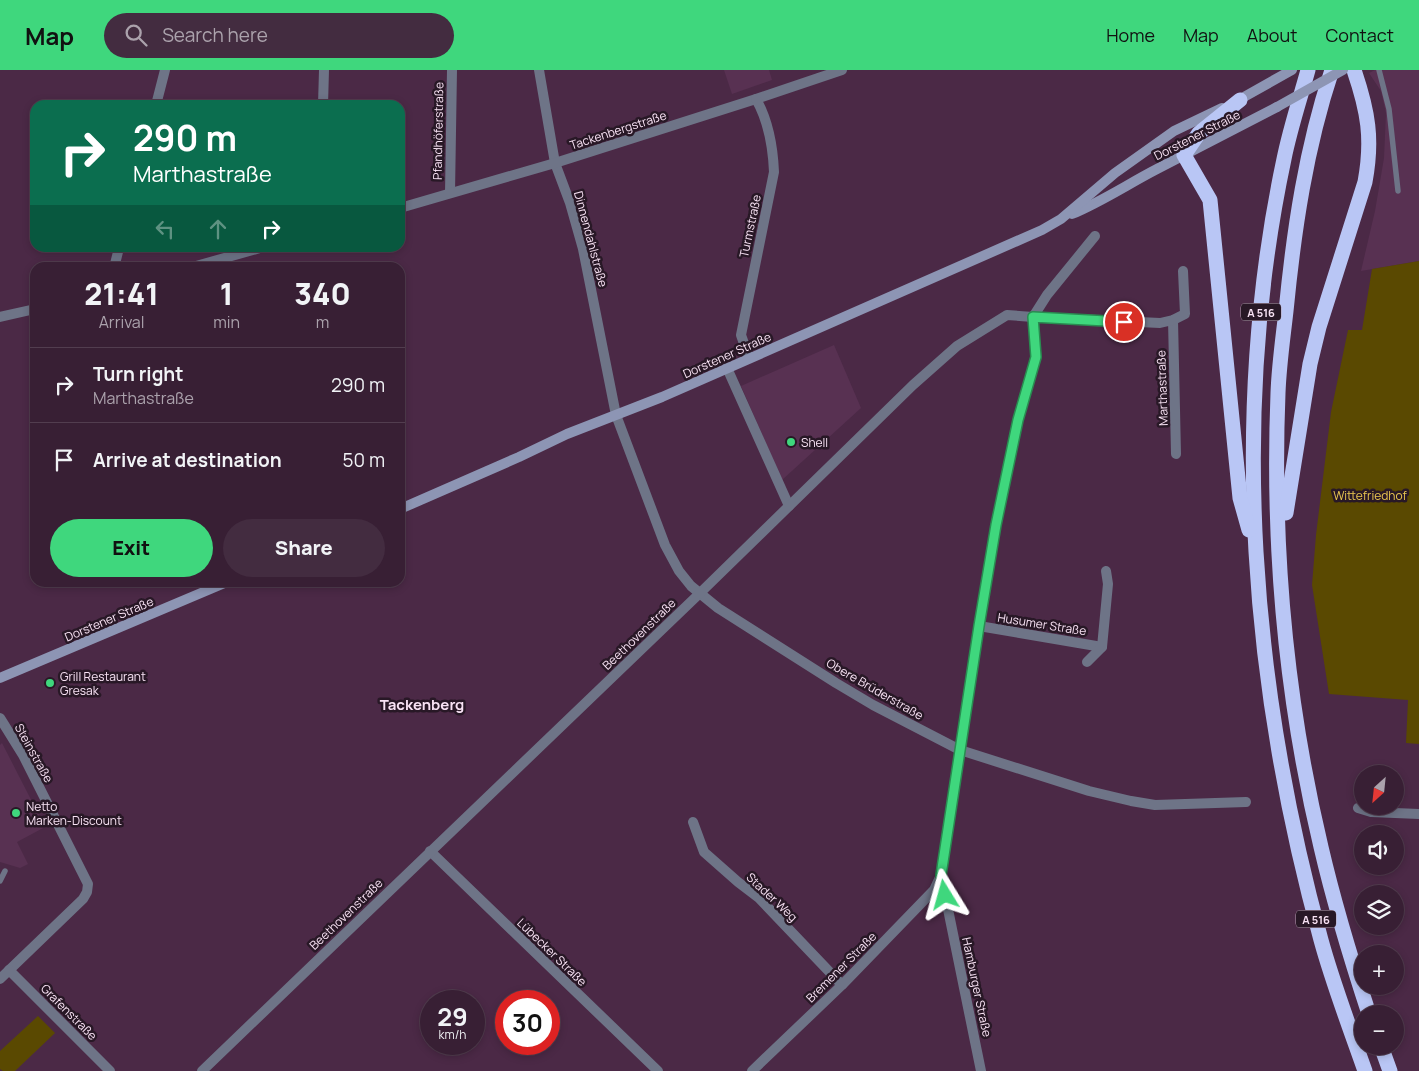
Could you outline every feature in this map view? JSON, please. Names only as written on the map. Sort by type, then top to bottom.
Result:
[{"type":"highway","name":"A 516","points":[[1308,70],[1284,157],[1265,272],[1255,388],[1254,501],[1257,558],[1266,670],[1280,764],[1298,850],[1322,942],[1365,1071]]},
{"type":"highway","name":"A 516","points":[[1332,70],[1314,134],[1294,239],[1278,390],[1277,446],[1280,556],[1290,678],[1320,847],[1344,938],[1366,1005]]},
{"type":"highway","points":[[1280,556],[1296,440],[1310,364],[1319,327],[1363,190],[1369,160],[1370,141],[1367,115],[1354,70]]},
{"type":"highway","points":[[1240,100],[1199,134],[1184,155],[1210,200],[1240,498],[1257,558]]},
{"type":"highway","points":[[1384,1055],[1390,1071]]},
{"type":"main road","name":"Dorstener Straße","points":[[405,507],[511,461],[567,434],[727,368],[1032,235],[1098,202],[1343,70]]},
{"type":"main road","name":"Dorstener Straße","points":[[1061,219],[1115,172],[1174,131],[1240,100],[1289,72]]},
{"type":"main road","name":"Dorstener Straße","points":[[0,678],[215,587]]},
{"type":"street","points":[[157,100],[165,70]]},
{"type":"street","points":[[323,100],[324,70]]},
{"type":"street","name":"Pfandhöferstraße","points":[[450,193],[452,70]]},
{"type":"street","name":"Dinnendahlstraße","points":[[539,70],[555,163],[570,203],[583,249],[616,415]]},
{"type":"street","name":"Tackenbergstraße","points":[[405,206],[555,163],[842,70]]},
{"type":"street","name":"Turmstraße","points":[[749,358],[741,335],[774,172],[774,158],[762,109],[756,99]]},
{"type":"street","points":[[1095,236],[1047,295],[1033,317],[1160,324],[1185,314],[1183,272]]},
{"type":"street","points":[[210,262],[246,252]]},
{"type":"street","points":[[0,317],[30,310]]},
{"type":"street","name":"Beethovenstraße","points":[[202,1071],[700,594],[913,384],[957,346],[1007,314],[1033,317]]},
{"type":"street","name":"Hamburger Straße","points":[[981,1071],[941,875],[996,525],[1018,420],[1036,357],[1033,317]]},
{"type":"street","name":"Marthastraße","points":[[1173,320],[1176,454]]},
{"type":"street","points":[[727,368],[789,506]]},
{"type":"street","name":"Obere Brüderstraße","points":[[616,415],[665,546],[685,580],[718,608],[844,687],[960,750],[1089,791],[1155,805],[1246,802]]},
{"type":"street","name":"Husumer Straße","points":[[1088,662],[1102,647],[1108,584],[1106,571]]},
{"type":"street","name":"Husumer Straße","points":[[979,626],[1102,647]]},
{"type":"street","name":"Steinstraße","points":[[0,718],[23,755],[87,880],[87,892],[83,899],[10,970]]},
{"type":"street","points":[[1404,813],[1419,814]]},
{"type":"street","name":"Stader Weg","points":[[693,822],[704,852],[759,898],[842,985]]},
{"type":"street","name":"Lübecker Straße","points":[[430,851],[658,1071]]},
{"type":"street","name":"Bremener Straße","points":[[752,1071],[842,985],[934,890],[941,875]]},
{"type":"street","points":[[0,979],[10,970]]},
{"type":"street","name":"Grafenstraße","points":[[10,970],[110,1071]]},
{"type":"lane","points":[[1379,70],[1389,108],[1398,191]]},
{"type":"lane","points":[[0,881],[5,871]]},
{"type":"shaded area","points":[[724,70],[769,70],[772,80],[732,94]]},
{"type":"shaded area","points":[[1375,70],[1419,70],[1419,261],[1361,271],[1375,211],[1384,158],[1386,113],[1381,91],[1369,73]]},
{"type":"shaded area","points":[[834,345],[861,408],[782,480],[741,386]]},
{"type":"shaded area","name":"Netto Marken-Discount","points":[[2,743],[45,827],[17,842],[28,864],[20,868],[0,862],[0,745]]},
{"type":"green space","name":"Wittefriedhof","points":[[1419,261],[1419,744],[1406,743],[1408,700],[1329,694],[1312,585],[1331,412],[1348,330],[1362,330],[1372,269]]},
{"type":"green space","points":[[38,1016],[55,1033],[15,1071],[3,1071],[0,1069],[0,1051]]},
{"type":"place","name":"Shell","points":[[791,442]]},
{"type":"place","name":"Grill Restaurant Gresak","points":[[50,683]]},
{"type":"place","name":"Netto Marken-Discount","points":[[16,813]]},
{"type":"district","name":"Tackenberg","points":[[422,704]]},
{"type":"route","points":[[945,895],[941,875],[996,525],[1018,420],[1036,357],[1033,317],[1124,322]]}]
